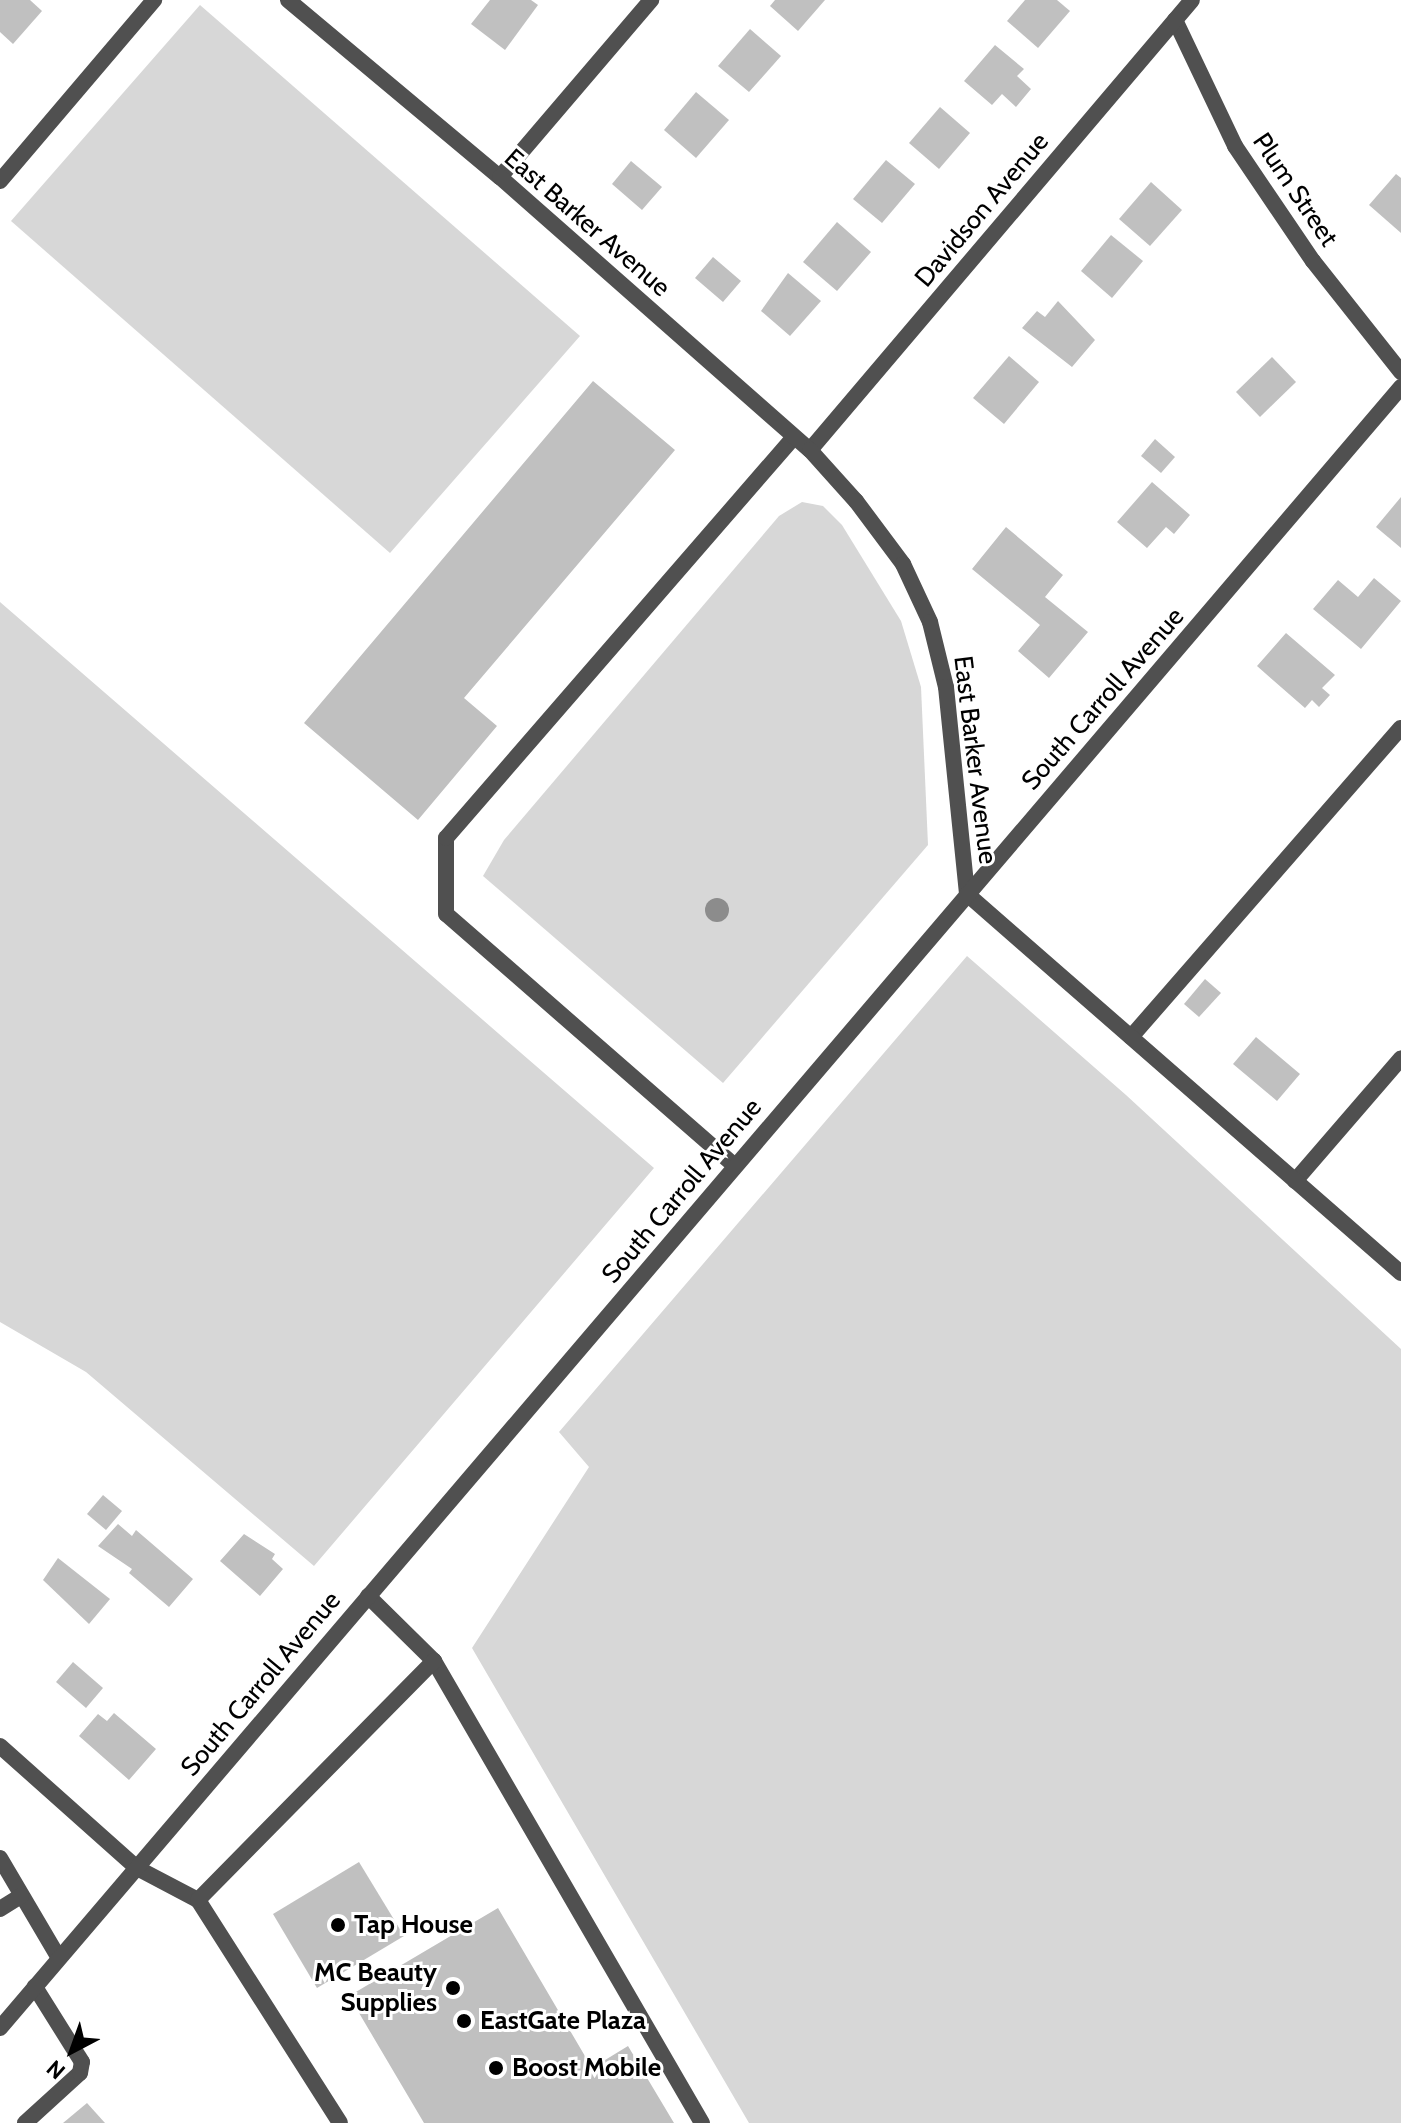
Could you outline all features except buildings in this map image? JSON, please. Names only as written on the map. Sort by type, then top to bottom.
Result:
[{"type":"street","points":[[0,181],[154,0]]},
{"type":"street","name":"East Barker Avenue","points":[[288,0],[500,177],[810,450],[903,564],[930,622],[946,687],[967,894],[1401,1273]]},
{"type":"street","points":[[500,177],[651,0]]},
{"type":"street","name":"Davidson Avenue","points":[[810,450],[1192,0]]},
{"type":"street","name":"Plum Street","points":[[1175,20],[1235,146],[1313,261],[1401,372]]},
{"type":"street","name":"South Carroll Avenue","points":[[0,2028],[1401,387]]},
{"type":"street","points":[[735,1166],[446,914],[446,838],[794,437]]},
{"type":"street","points":[[1131,1037],[1401,728]]},
{"type":"street","points":[[1295,1181],[1401,1058]]},
{"type":"street","points":[[368,1596],[434,1661],[702,2123]]},
{"type":"street","points":[[198,1900],[434,1661]]},
{"type":"street","points":[[0,1746],[137,1868],[198,1900],[336,2122]]},
{"type":"street","points":[[0,1858],[59,1958]]},
{"type":"street","points":[[0,1909],[21,1896]]},
{"type":"street","points":[[25,2123],[80,2073],[82,2062],[35,1987]]},
{"type":"shaded area","points":[[200,5],[580,336],[390,553],[11,221]]},
{"type":"shaded area","points":[[802,502],[823,506],[842,525],[901,621],[921,687],[928,845],[723,1083],[483,876],[504,840],[779,516]]},
{"type":"shaded area","points":[[0,602],[654,1168],[314,1566],[86,1372],[0,1322]]},
{"type":"shaded area","points":[[967,956],[1126,1095],[1401,1349],[1401,2123],[749,2123],[472,1648],[589,1467],[559,1432]]},
{"type":"place","name":"Tap House","points":[[338,1925]]},
{"type":"place","name":"MC Beauty Supplies","points":[[453,1988]]},
{"type":"place","name":"EastGate Plaza","points":[[464,2021]]},
{"type":"place","name":"Boost Mobile","points":[[496,2068]]}]
